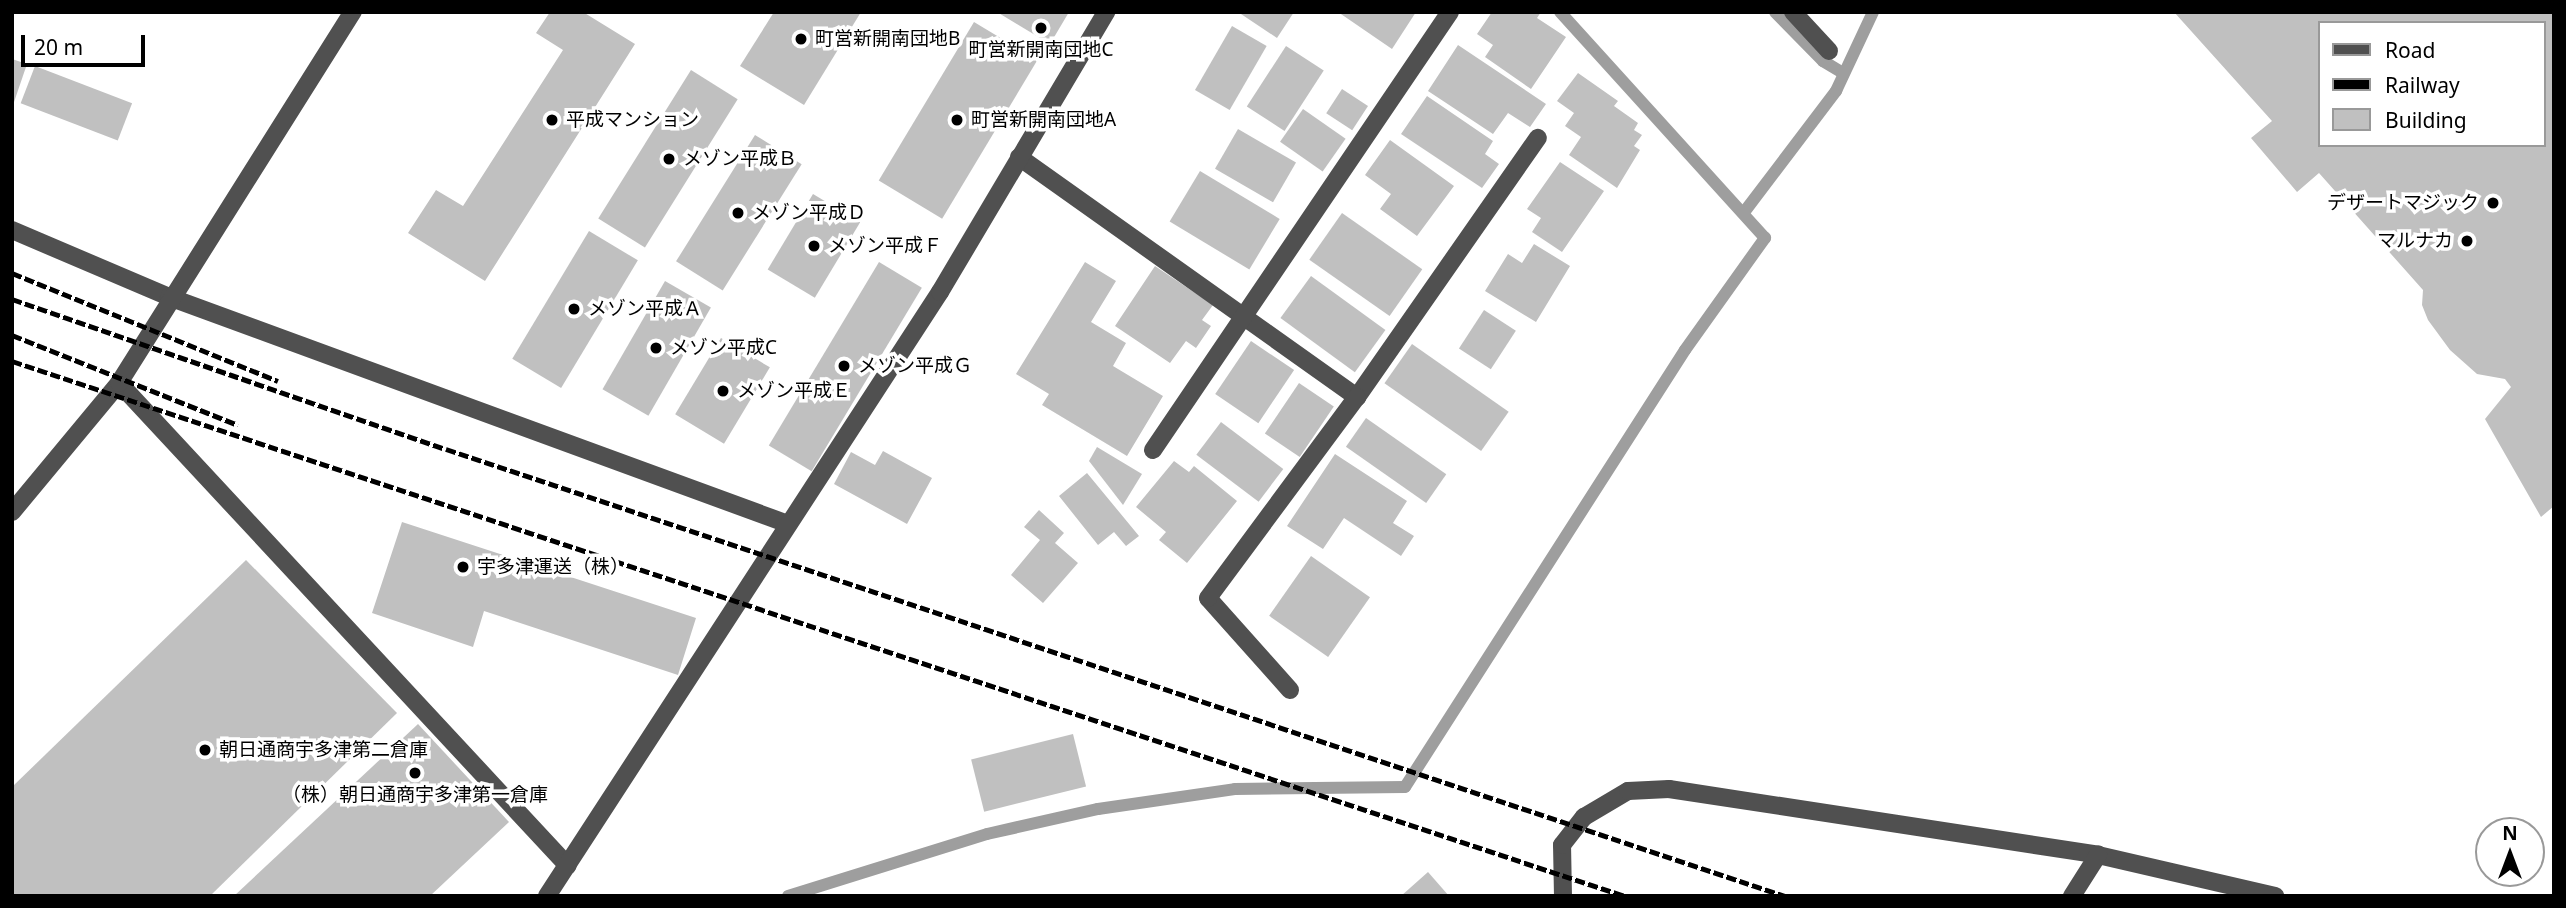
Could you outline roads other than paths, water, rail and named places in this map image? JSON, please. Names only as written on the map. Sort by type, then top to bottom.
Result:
[{"type":"street","points":[[12,512],[119,383],[169,297],[353,12]]},
{"type":"street","points":[[547,896],[940,292],[1106,12]]},
{"type":"street","points":[[1153,450],[1450,12]]},
{"type":"street","points":[[1793,12],[1829,51]]},
{"type":"street","points":[[1290,690],[1208,598],[1357,397],[1538,138]]},
{"type":"street","points":[[1019,157],[1357,397]]},
{"type":"street","points":[[12,230],[169,297],[788,524]]},
{"type":"street","points":[[119,383],[568,866]]},
{"type":"street","points":[[1563,896],[1562,845],[1584,817],[1628,791],[1669,789],[2098,855],[2274,896]]},
{"type":"street","points":[[2072,896],[2098,855]]},
{"type":"waterway","points":[[788,896],[987,834],[1098,809],[1235,789],[1405,787],[1685,350],[1765,238],[1560,12]]},
{"type":"waterway","points":[[1775,12],[1823,61],[1843,73]]},
{"type":"waterway","points":[[1745,211],[1836,91],[1873,12]]},
{"type":"railway","points":[[12,273],[278,381]]},
{"type":"railway","points":[[12,299],[446,449],[1785,896]]},
{"type":"railway","points":[[12,335],[238,425]]},
{"type":"railway","points":[[12,361],[1625,896]]},
{"type":"place","name":"町営新開南団地C","points":[[1041,28]]},
{"type":"place","name":"町営新開南団地B","points":[[801,39]]},
{"type":"place","name":"平成マンション","points":[[552,120]]},
{"type":"place","name":"町営新開南団地A","points":[[957,120]]},
{"type":"place","name":"メゾン平成Ｂ","points":[[669,159]]},
{"type":"place","name":"デザートマジック","points":[[2493,203]]},
{"type":"place","name":"メゾン平成Ｄ","points":[[738,213]]},
{"type":"place","name":"マルナカ","points":[[2467,241]]},
{"type":"place","name":"メゾン平成Ｆ","points":[[814,246]]},
{"type":"place","name":"メゾン平成Ａ","points":[[574,309]]},
{"type":"place","name":"メゾン平成C","points":[[656,348]]},
{"type":"place","name":"メゾン平成Ｇ","points":[[844,366]]},
{"type":"place","name":"メゾン平成Ｅ","points":[[723,391]]},
{"type":"place","name":"宇多津運送（株）","points":[[463,567]]},
{"type":"place","name":"朝日通商宇多津第二倉庫","points":[[205,750]]},
{"type":"place","name":"（株）朝日通商宇多津第一倉庫","points":[[415,773]]}]
